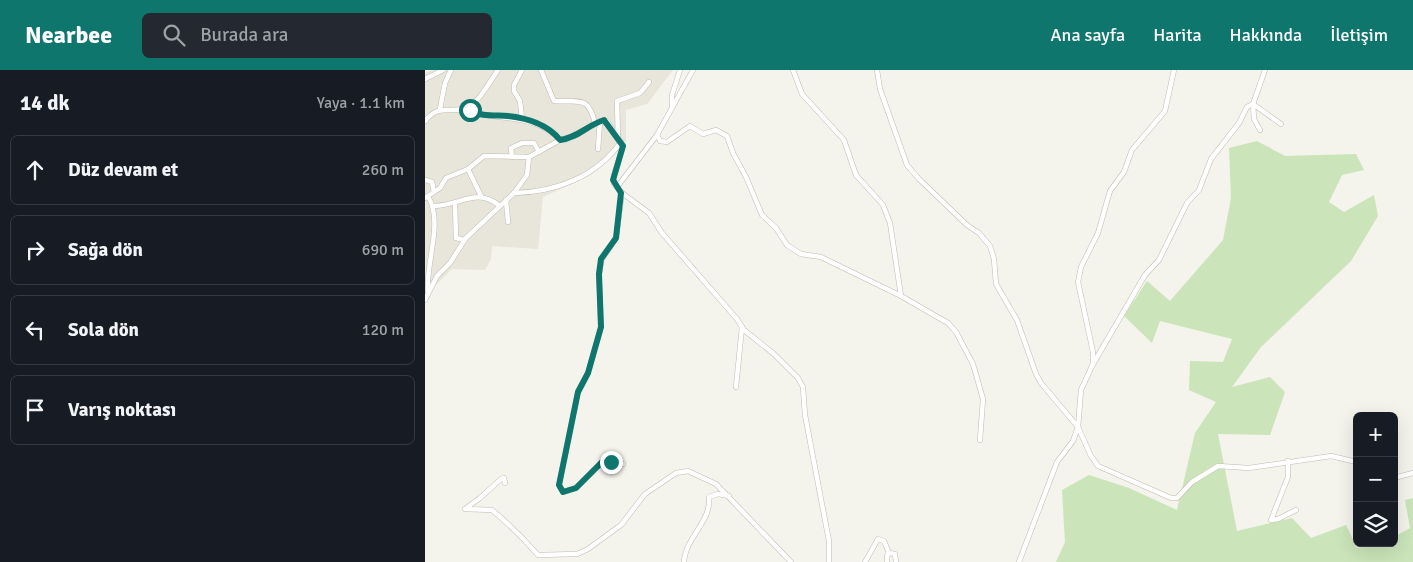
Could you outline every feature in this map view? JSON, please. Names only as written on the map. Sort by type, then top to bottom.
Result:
[{"type":"street","points":[[425,79],[443,70]]},
{"type":"street","points":[[440,109],[445,83],[451,70]]},
{"type":"street","points":[[425,121],[429,115],[440,109],[468,107],[498,70]]},
{"type":"street","points":[[522,70],[514,85],[514,91],[520,101],[522,119]]},
{"type":"street","points":[[541,70],[554,102],[585,103],[591,108],[597,122],[598,149]]},
{"type":"street","points":[[672,105],[671,95],[680,70]]},
{"type":"street","points":[[617,187],[657,135],[693,70]]},
{"type":"street","points":[[793,70],[802,94],[844,140],[856,175],[878,197],[887,213],[901,296]]},
{"type":"street","points":[[877,70],[880,89],[907,165],[967,225],[987,240],[994,259],[997,284],[1017,320],[1036,374],[1041,383],[1078,427],[1085,446],[1098,466],[1171,498],[1177,498],[1192,482],[1218,466],[1249,468],[1331,456],[1353,461]]},
{"type":"street","points":[[1093,364],[1093,352],[1078,282],[1081,267],[1099,233],[1110,191],[1125,172],[1132,150],[1165,111],[1174,70]]},
{"type":"street","points":[[1259,130],[1254,119],[1253,104],[1265,70]]},
{"type":"street","points":[[649,82],[640,93],[617,101],[622,153],[613,180],[621,193],[649,213],[662,233],[742,327],[774,354],[798,378],[803,387],[805,415],[829,541],[829,562]]},
{"type":"street","points":[[1019,562],[1057,462],[1070,447],[1078,427],[1081,390],[1093,364],[1145,275],[1159,260],[1187,203],[1199,190],[1211,159],[1239,124],[1247,107],[1253,104]]},
{"type":"street","points":[[1253,104],[1281,124]]},
{"type":"street","points":[[468,107],[474,113],[522,119],[549,129],[560,140]]},
{"type":"street","points":[[428,295],[426,278],[434,219],[433,206],[426,197],[440,188],[446,178],[468,168],[484,156],[529,157],[560,140],[577,135],[597,122],[607,121],[620,141]]},
{"type":"street","points":[[657,135],[660,141],[667,142],[691,126],[703,134],[716,130],[721,131],[729,140],[733,154],[746,177],[762,215],[776,228],[787,245],[801,254],[821,257],[901,296],[947,323],[965,346],[973,364],[983,399],[980,440]]},
{"type":"street","points":[[514,193],[539,193],[585,176],[615,150],[620,141]]},
{"type":"street","points":[[512,157],[511,148],[522,143],[534,143],[539,152]]},
{"type":"street","points":[[425,300],[437,276],[450,263],[464,240],[514,193],[527,175],[529,157]]},
{"type":"street","points":[[468,168],[481,196]]},
{"type":"street","points":[[425,180],[432,182],[433,192]]},
{"type":"street","points":[[621,193],[616,238],[601,259],[599,274],[601,327],[588,373],[578,392],[559,485],[563,492],[576,488],[602,462],[623,464]]},
{"type":"street","points":[[433,206],[455,203],[481,196],[490,198],[500,206]]},
{"type":"street","points":[[506,200],[508,222]]},
{"type":"street","points":[[455,203],[456,238],[464,240]]},
{"type":"street","points":[[736,387],[742,327]]},
{"type":"street","points":[[1288,461],[1288,477],[1271,520],[1278,519],[1296,510]]},
{"type":"street","points":[[505,482],[504,478],[501,478],[465,509],[492,510],[512,530],[528,541],[538,555],[577,554],[588,550],[621,525],[645,494],[676,473],[688,470],[717,484],[789,561]]},
{"type":"street","points":[[1398,477],[1413,474]]},
{"type":"street","points":[[684,562],[685,552],[711,508],[709,497],[718,494],[730,496]]},
{"type":"street","points":[[865,562],[878,540],[883,541],[889,553],[887,562]]},
{"type":"street","points":[[889,553],[895,554],[896,562]]},
{"type":"shaded area","points":[[432,70],[673,70],[647,104],[626,110],[626,145],[591,175],[543,197],[538,249],[492,246],[491,259],[485,270],[452,269],[425,296],[425,73]]},
{"type":"green space","points":[[1257,141],[1285,156],[1356,154],[1364,170],[1342,175],[1329,202],[1344,212],[1374,195],[1378,216],[1351,261],[1261,347],[1232,387],[1270,377],[1285,392],[1270,435],[1218,434],[1237,531],[1292,518],[1311,538],[1346,525],[1353,540],[1353,547],[1398,547],[1398,535],[1410,528],[1405,500],[1413,498],[1413,562],[1056,562],[1065,542],[1062,490],[1089,475],[1129,488],[1177,510],[1195,433],[1216,402],[1189,390],[1190,361],[1223,362],[1232,339],[1160,321],[1152,343],[1124,316],[1147,281],[1170,301],[1223,240],[1231,198],[1229,148]]},
{"type":"route","points":[[470,110],[484,115],[522,119],[549,129],[560,140],[569,139],[595,123],[604,120],[607,121],[623,146],[613,180],[621,193],[616,238],[601,259],[599,274],[601,288],[599,302],[602,323],[588,373],[578,392],[563,455],[563,471],[559,485],[563,492],[576,488],[602,462],[611,462]]}]
